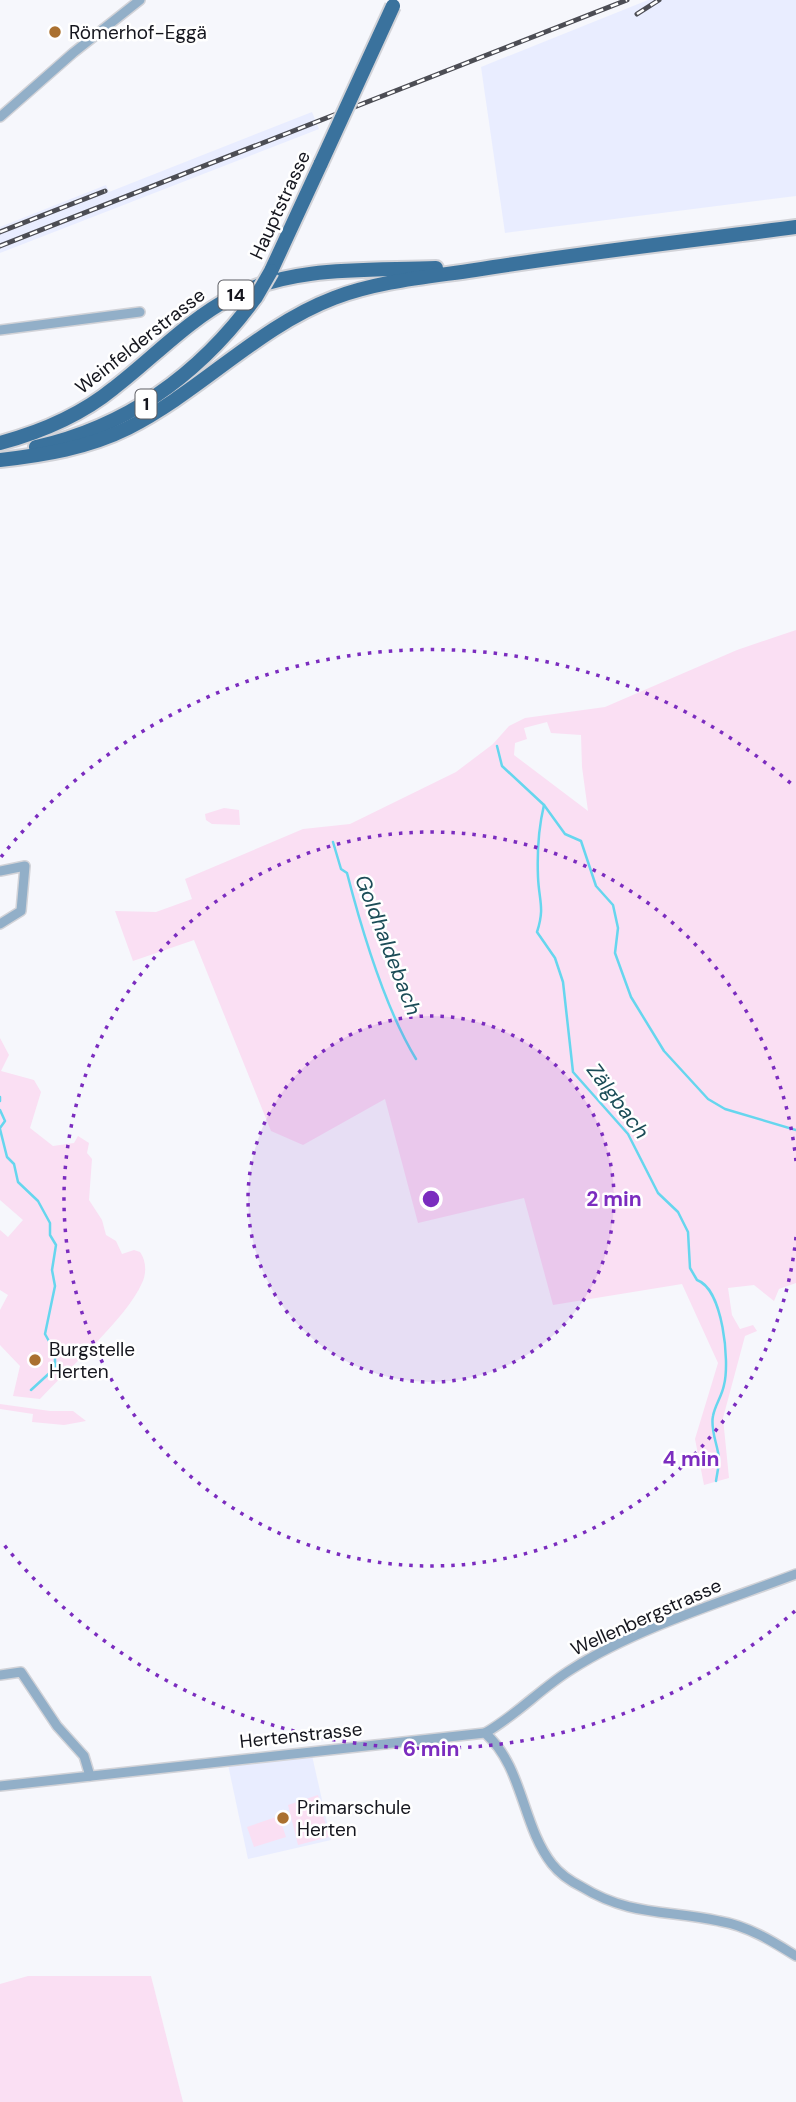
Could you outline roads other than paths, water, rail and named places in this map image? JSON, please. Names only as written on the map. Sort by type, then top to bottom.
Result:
[{"type":"main road","name":"Hauptstrasse","points":[[0,453],[69,439],[122,418],[173,386],[216,347],[256,297],[271,271],[395,3]]},
{"type":"main road","name":"Weinfelderstrasse","points":[[0,460],[62,451],[127,428],[178,398],[262,337],[336,298],[395,282],[514,263],[796,226]]},
{"type":"main road","name":"Weinfelderstrasse","points":[[0,443],[55,425],[85,409],[200,317],[251,288],[274,281],[314,275],[514,263]]},
{"type":"street","points":[[0,117],[82,45],[140,0]]},
{"type":"street","points":[[0,330],[140,312]]},
{"type":"street","points":[[0,871],[25,866],[21,911],[0,924]]},
{"type":"street","name":"Wellenbergstrasse","points":[[485,1733],[511,1718],[570,1670],[608,1649],[796,1574]]},
{"type":"street","points":[[0,1675],[21,1672],[57,1726],[84,1756],[90,1776]]},
{"type":"street","points":[[485,1733],[495,1741],[516,1780],[552,1865],[575,1883],[604,1901],[635,1910],[739,1926],[796,1956]]},
{"type":"street","name":"Hertenstrasse","points":[[0,1786],[485,1733]]},
{"type":"waterway","points":[[497,746],[502,766],[544,805],[565,834],[581,841],[596,886],[613,905],[618,928],[615,953],[631,997],[664,1051],[708,1099],[725,1109],[796,1130]]},
{"type":"waterway","name":"Zälgbach","points":[[544,805],[538,850],[541,910],[537,932],[555,958],[563,982],[573,1072],[628,1134],[658,1193],[678,1212],[688,1232],[690,1268],[697,1280],[706,1286],[719,1311],[725,1344],[726,1374],[712,1421],[719,1459],[716,1481]]},
{"type":"waterway","name":"Goldhaldebach","points":[[333,842],[341,869],[347,873],[384,993],[416,1059]]},
{"type":"waterway","points":[[0,1110],[5,1121],[0,1128]]},
{"type":"waterway","points":[[0,1129],[7,1157],[14,1164],[18,1182],[38,1201],[50,1223],[50,1235],[56,1245],[52,1270],[55,1286],[45,1334],[55,1352],[55,1368],[31,1390]]},
{"type":"railway","points":[[0,246],[627,0]]},
{"type":"railway","points":[[637,14],[659,0]]},
{"type":"railway","points":[[0,232],[105,191]]},
{"type":"place","name":"Römerhof-Eggä","points":[[55,32]]},
{"type":"place","name":"Burgstelle Herten","points":[[35,1360]]},
{"type":"place","name":"Primarschule Herten","points":[[283,1818]]}]
